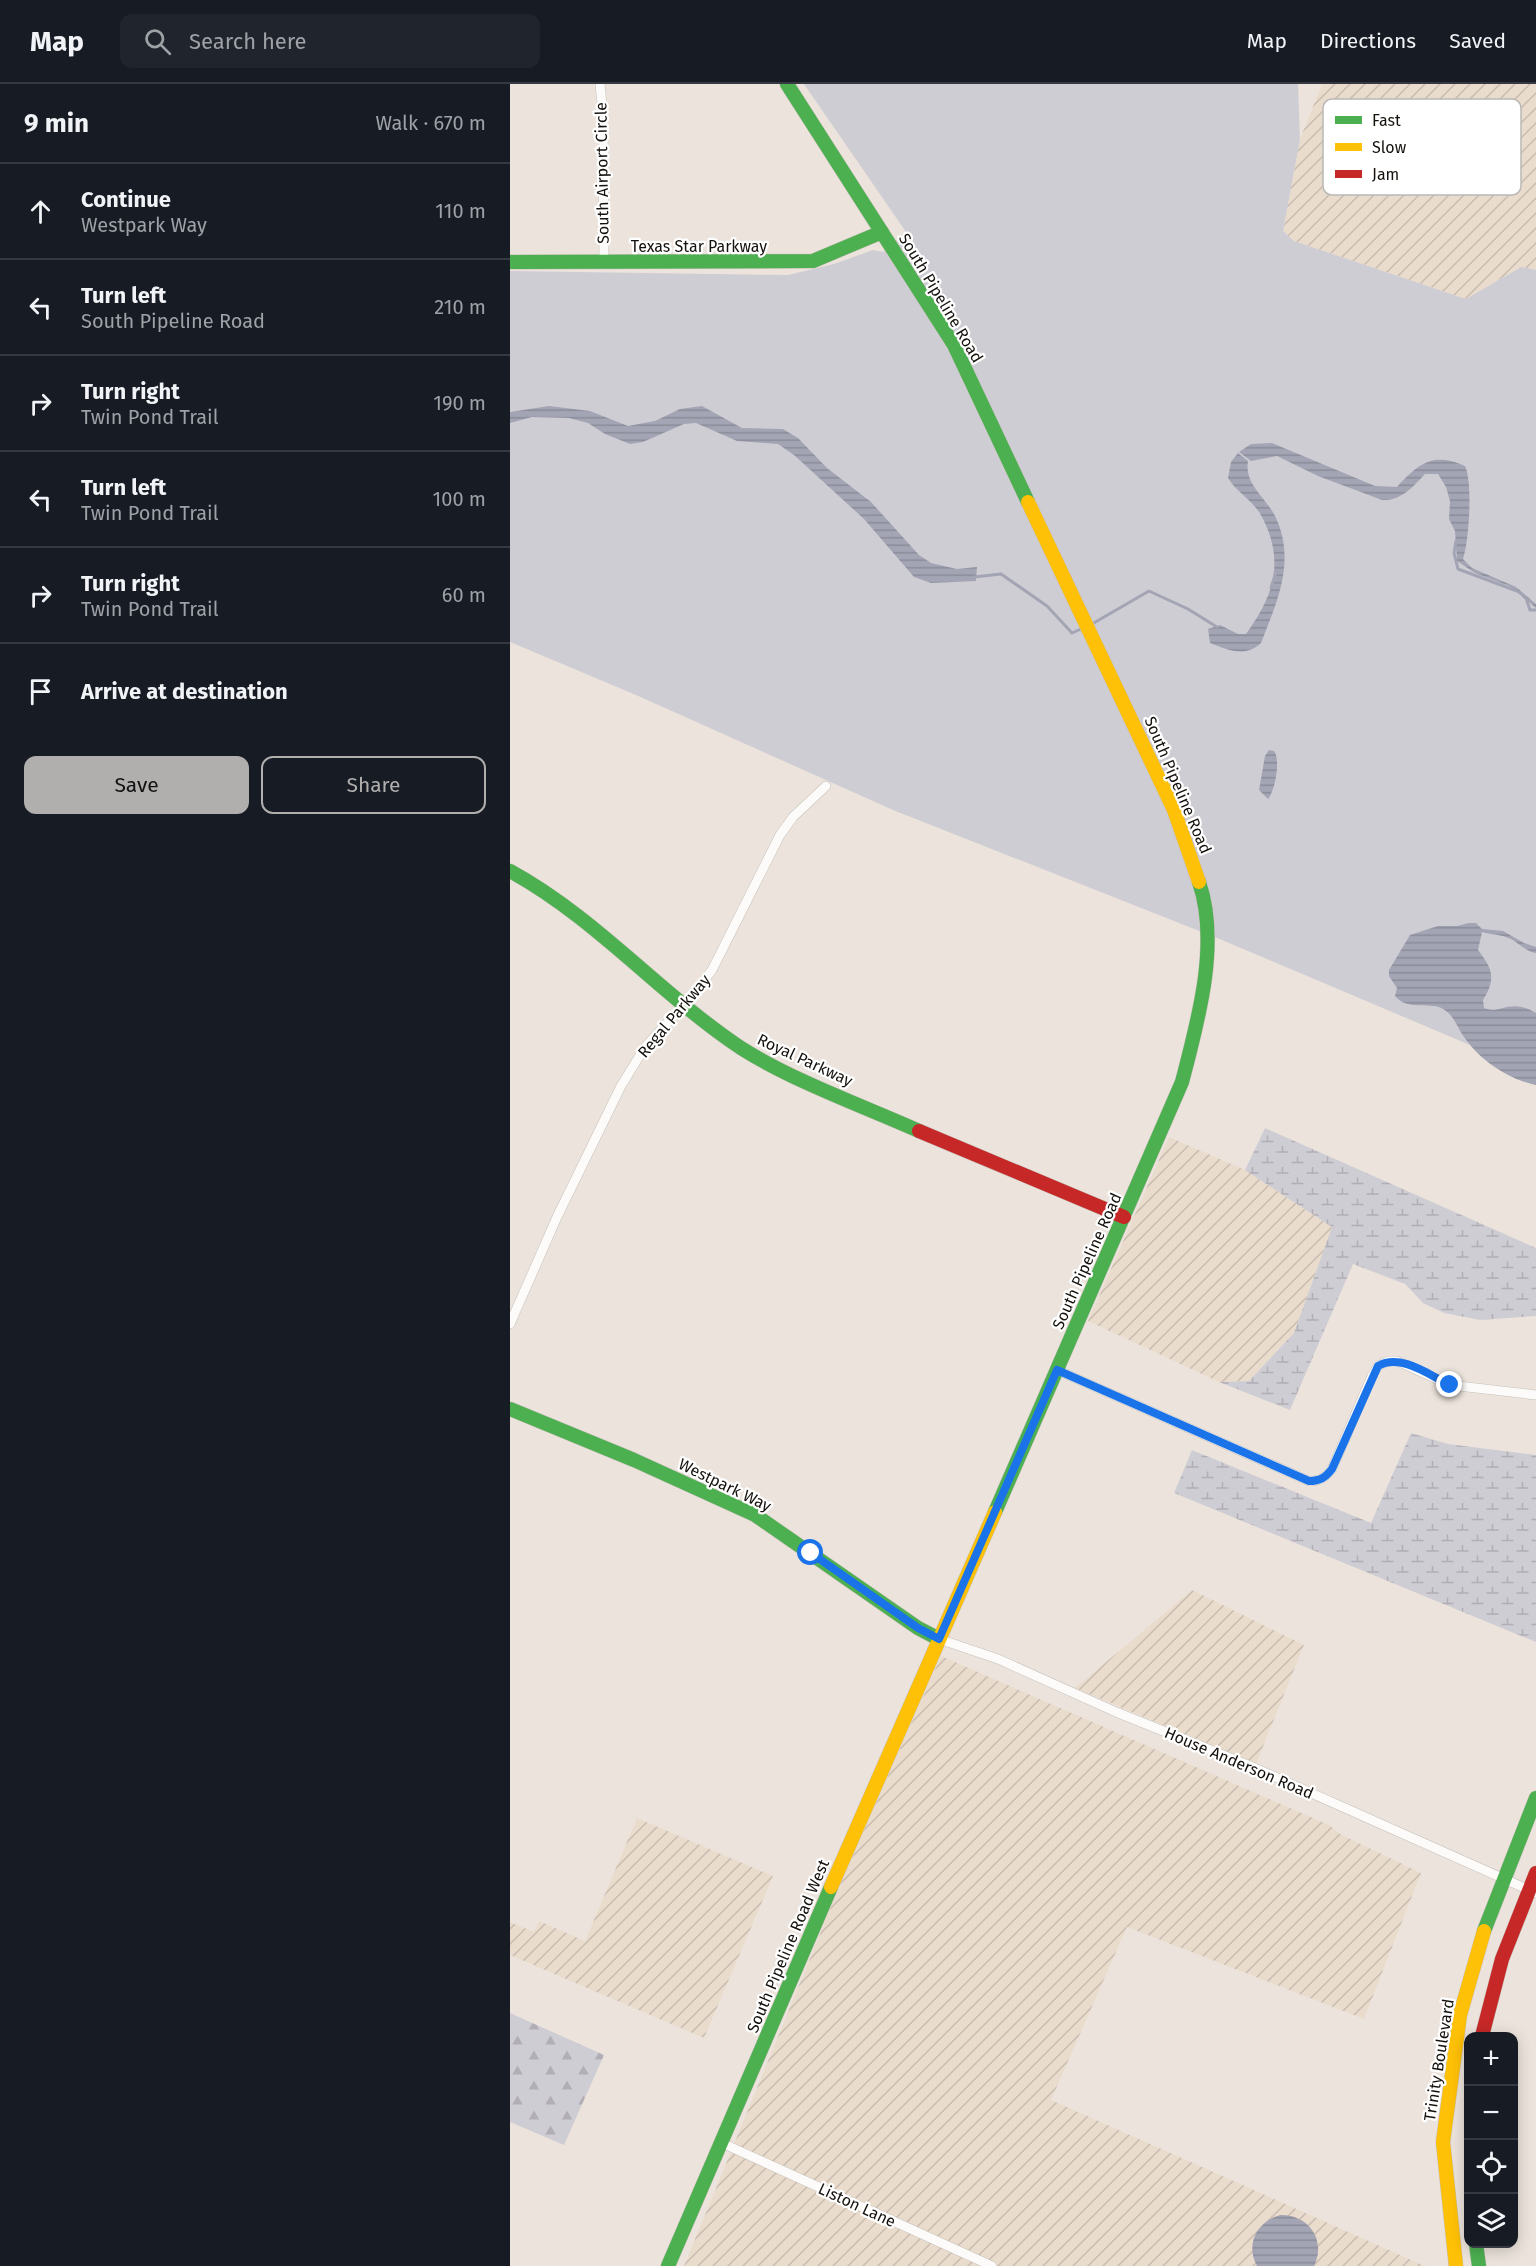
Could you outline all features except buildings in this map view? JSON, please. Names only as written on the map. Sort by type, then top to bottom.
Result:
[{"type":"street","name":"South Airport Circle","points":[[600,84],[603,114],[604,263]]},
{"type":"street","name":"South Pipeline Road","points":[[787,84],[954,345],[1127,706],[1174,810],[1204,896],[1209,942],[1201,999],[1182,1082],[939,1639]]},
{"type":"street","name":"Texas Star Parkway","points":[[510,262],[813,261],[882,232]]},
{"type":"street","name":"Regal Parkway","points":[[510,1324],[557,1217],[621,1086],[645,1047],[712,970],[780,835],[793,817],[826,786]]},
{"type":"street","name":"Royal Parkway","points":[[510,871],[541,888],[601,933],[683,1006],[743,1049],[794,1075],[940,1140],[1124,1217]]},
{"type":"street","points":[[1057,1370],[1309,1481],[1318,1481],[1327,1477],[1372,1376],[1378,1366],[1388,1361],[1397,1361],[1450,1385],[1536,1395]]},
{"type":"street","name":"Westpark Way","points":[[510,1409],[634,1460],[756,1515],[918,1628],[939,1639]]},
{"type":"street","name":"House Anderson Road","points":[[939,1639],[998,1659],[1117,1713],[1255,1768],[1533,1892]]},
{"type":"street","name":"South Pipeline Road West","points":[[668,2266],[939,1639]]},
{"type":"street","name":"Trinity Boulevard","points":[[1456,2266],[1443,2142],[1463,2004],[1478,1948],[1536,1798]]},
{"type":"street","points":[[1483,2032],[1502,1959],[1533,1892],[1536,1873]]},
{"type":"street","name":"Liston Lane","points":[[722,2143],[992,2266]]},
{"type":"street","points":[[1477,2248],[1479,2266]]},
{"type":"shaded area","points":[[1322,84],[1536,84],[1536,270],[1521,267],[1466,299],[1294,241],[1283,231],[1300,139]]},
{"type":"shaded area","points":[[1169,1137],[1245,1170],[1332,1227],[1294,1333],[1249,1381],[1219,1382],[1088,1321]]},
{"type":"shaded area","points":[[1192,1590],[1304,1645],[1256,1764],[1075,1688]]},
{"type":"shaded area","points":[[941,1656],[1329,1825],[1340,1834],[1421,1873],[1364,2019],[1127,1927],[1051,2100],[1425,2266],[684,2266],[838,1890]]},
{"type":"shaded area","points":[[637,1818],[773,1876],[704,2038],[510,1955],[510,1922],[534,1932],[539,1921],[585,1941]]},
{"type":"green space","points":[[804,84],[1298,84],[1300,139],[1283,231],[1294,241],[1466,299],[1521,267],[1536,270],[1536,1073],[1222,940],[893,810],[636,695],[510,642],[510,271],[788,275],[834,264],[873,250],[883,252],[906,232]]},
{"type":"green space","points":[[1265,1128],[1536,1248],[1536,1316],[1480,1320],[1444,1313],[1423,1303],[1405,1284],[1353,1264],[1290,1410],[1219,1382],[1249,1381],[1294,1333],[1332,1227],[1245,1170]]},
{"type":"green space","points":[[1411,1433],[1448,1444],[1536,1455],[1536,1642],[1174,1493],[1192,1450],[1371,1523]]},
{"type":"green space","points":[[510,2013],[604,2055],[564,2145],[510,2122]]},
{"type":"water","points":[[549,406],[590,411],[628,426],[655,421],[680,409],[702,406],[742,428],[783,429],[798,438],[827,468],[871,502],[919,555],[931,563],[957,569],[977,567],[976,581],[931,583],[914,577],[864,519],[794,455],[778,444],[737,441],[696,423],[684,424],[643,442],[630,444],[605,434],[588,423],[569,418],[532,417],[510,423],[510,412]]},
{"type":"water","points":[[1272,443],[1375,486],[1397,487],[1420,466],[1435,460],[1465,466],[1469,485],[1469,512],[1463,559],[1472,568],[1516,587],[1536,604],[1536,608],[1509,586],[1475,573],[1457,561],[1455,531],[1449,519],[1450,501],[1446,487],[1438,474],[1425,474],[1401,496],[1382,500],[1318,476],[1277,456],[1251,461],[1239,452],[1251,444]]},
{"type":"water","points":[[1238,453],[1248,461],[1249,477],[1276,518],[1282,534],[1284,550],[1282,582],[1261,643],[1255,648],[1243,651],[1230,650],[1210,643],[1208,629],[1220,625],[1238,634],[1246,634],[1264,606],[1273,578],[1273,548],[1262,517],[1255,506],[1228,478],[1231,462]]},
{"type":"water","points":[[1269,750],[1274,751],[1276,755],[1277,768],[1273,789],[1268,799],[1259,790],[1265,756]]},
{"type":"water","points":[[1476,923],[1482,929],[1503,931],[1536,947],[1536,953],[1507,937],[1482,932],[1478,950],[1491,974],[1490,986],[1483,1000],[1484,1008],[1490,1010],[1519,1006],[1536,1013],[1536,1085],[1514,1078],[1485,1060],[1476,1052],[1446,1011],[1434,1006],[1407,1004],[1395,996],[1397,988],[1389,976],[1389,970],[1410,935],[1438,926],[1457,926]]},
{"type":"water","points":[[1280,2215],[1299,2219],[1312,2230],[1318,2247],[1314,2266],[1257,2266],[1252,2250],[1255,2235],[1265,2223]]},
{"type":"waterway","points":[[1456,541],[1454,553],[1458,569],[1517,591]]},
{"type":"waterway","points":[[1271,588],[1276,572]]},
{"type":"waterway","points":[[974,577],[1001,574],[1047,606],[1072,633],[1083,628]]},
{"type":"waterway","points":[[1092,624],[1149,591],[1188,609],[1217,627]]},
{"type":"waterway","points":[[1526,598],[1530,610],[1536,610]]},
{"type":"traffic: fast","points":[[787,84],[954,345],[1028,502]]},
{"type":"traffic: fast","points":[[510,262],[813,261],[882,232]]},
{"type":"traffic: fast","points":[[510,871],[541,890],[600,933],[711,1027],[741,1048],[805,1082],[919,1131]]},
{"type":"traffic: fast","points":[[995,1512],[1182,1082],[1200,1008],[1207,956],[1205,906],[1199,882]]},
{"type":"traffic: fast","points":[[510,1409],[634,1460],[755,1515],[918,1628],[939,1639]]},
{"type":"traffic: fast","points":[[1484,1931],[1536,1798]]},
{"type":"traffic: fast","points":[[668,2266],[831,1887]]},
{"type":"traffic: fast","points":[[1477,2248],[1479,2266]]},
{"type":"traffic: slow","points":[[1028,502],[1174,810],[1199,882]]},
{"type":"traffic: slow","points":[[831,1887],[995,1512]]},
{"type":"traffic: slow","points":[[1456,2266],[1443,2142],[1460,2015],[1484,1931]]},
{"type":"traffic: jam","points":[[919,1131],[1124,1217]]},
{"type":"traffic: jam","points":[[1483,2032],[1502,1959],[1536,1873]]},
{"type":"route","points":[[811,1553],[918,1628],[939,1639],[1057,1370],[1299,1479],[1309,1481],[1318,1481],[1327,1477],[1332,1469],[1378,1366],[1388,1361],[1397,1361],[1450,1385]]}]
